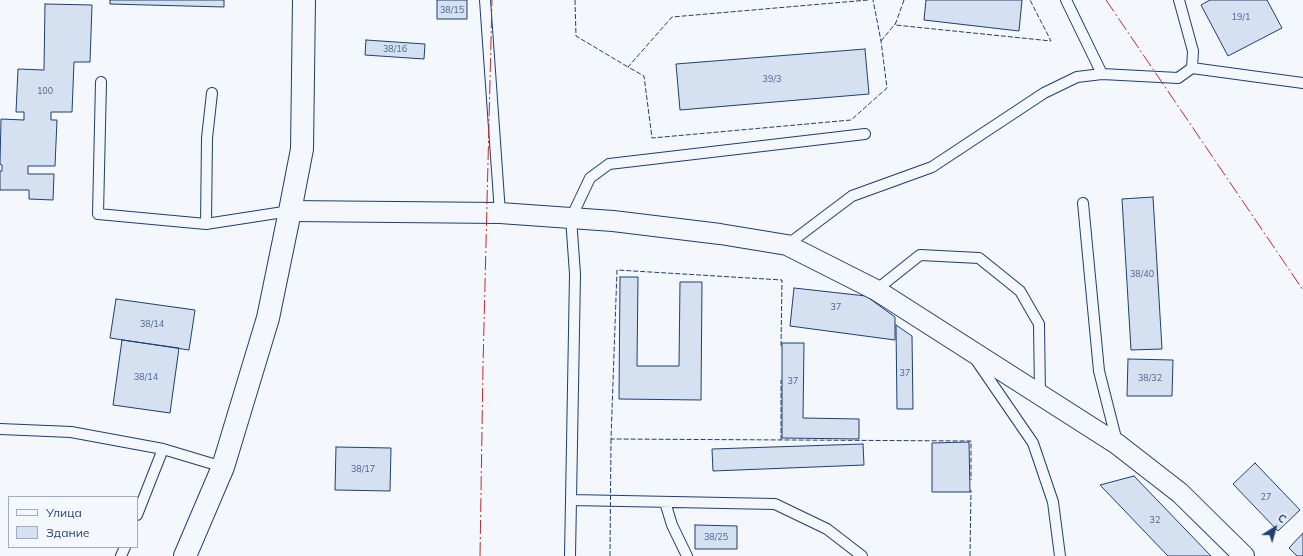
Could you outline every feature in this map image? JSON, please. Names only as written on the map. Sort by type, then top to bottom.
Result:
[{"type":"street","points":[[186,556],[223,467],[268,318],[302,149],[304,0]]},
{"type":"street","points":[[290,211],[500,213],[612,221],[712,233],[787,245],[876,290],[1117,444],[1180,493],[1244,556]]},
{"type":"lane","points":[[485,0],[500,213]]},
{"type":"lane","points":[[1066,0],[1102,74]]},
{"type":"lane","points":[[1179,0],[1193,51],[1192,68]]},
{"type":"lane","points":[[787,245],[852,196],[932,167],[1044,93],[1077,78],[1102,74],[1178,78],[1192,68],[1303,83]]},
{"type":"lane","points":[[101,82],[98,214],[206,224],[290,211]]},
{"type":"lane","points":[[206,224],[207,138],[212,93]]},
{"type":"lane","points":[[570,556],[575,274],[571,218],[590,178],[609,164],[865,134]]},
{"type":"lane","points":[[1083,202],[1099,371],[1117,444]]},
{"type":"lane","points":[[876,290],[920,254],[978,258],[1020,291],[1039,324],[1040,395]]},
{"type":"lane","points":[[970,350],[1033,443],[1053,502],[1060,556]]},
{"type":"lane","points":[[0,429],[71,432],[162,449],[223,467]]},
{"type":"lane","points":[[138,512],[162,449]]},
{"type":"lane","points":[[571,500],[776,504],[827,529],[862,556]]},
{"type":"lane","points":[[665,502],[672,525],[687,556]]},
{"type":"building","points":[[110,0],[224,0],[224,7],[110,4]]},
{"type":"building","points":[[437,0],[467,0],[467,19],[437,19]]},
{"type":"building","points":[[926,0],[1022,0],[1019,31],[924,20]]},
{"type":"building","points":[[1210,0],[1267,0],[1282,28],[1228,56],[1201,5]]},
{"type":"building","points":[[45,4],[92,5],[90,62],[74,62],[72,112],[51,112],[51,120],[57,120],[55,166],[28,166],[28,174],[54,174],[53,200],[29,199],[29,190],[0,190],[0,171],[2,171],[2,165],[0,164],[1,119],[24,120],[24,112],[16,112],[18,69],[44,70]]},
{"type":"building","points":[[366,40],[425,44],[424,59],[365,55]]},
{"type":"building","points":[[865,49],[869,94],[680,110],[676,64]]},
{"type":"building","points":[[1153,197],[1162,349],[1131,350],[1122,199]]},
{"type":"building","points":[[620,277],[638,277],[637,366],[679,366],[680,282],[702,282],[701,400],[619,399]]},
{"type":"building","points":[[794,288],[866,296],[895,317],[895,340],[790,326]]},
{"type":"building","points":[[116,299],[195,310],[189,350],[110,338]]},
{"type":"building","points":[[896,325],[912,336],[913,409],[897,409]]},
{"type":"building","points":[[122,340],[179,348],[170,413],[113,405]]},
{"type":"building","points":[[782,343],[804,343],[803,418],[859,419],[859,439],[782,438]]},
{"type":"building","points":[[1128,359],[1173,360],[1172,396],[1127,396]]},
{"type":"building","points":[[969,442],[970,492],[932,492],[932,443]]},
{"type":"building","points":[[863,444],[864,465],[713,471],[712,449]]},
{"type":"building","points":[[336,447],[391,448],[390,491],[335,490]]},
{"type":"building","points":[[1255,463],[1300,510],[1278,531],[1233,484]]},
{"type":"building","points":[[1134,476],[1211,556],[1168,556],[1100,485]]},
{"type":"building","points":[[695,525],[737,526],[737,549],[695,549]]},
{"type":"building","points":[[1303,533],[1303,556],[1297,556],[1289,548]]},
{"type":"fence","points":[[575,0],[576,36],[628,67],[629,66]]},
{"type":"fence","points":[[868,0],[672,17],[628,67],[644,76],[652,138],[851,120],[887,88],[881,41],[873,0]]},
{"type":"fence","points":[[904,0],[895,25],[1051,41],[1030,0]]},
{"type":"fence","points":[[881,41],[895,24]]},
{"type":"fence","points":[[781,346],[782,280],[617,270],[611,439],[971,441],[971,480]]},
{"type":"fence","points":[[781,380],[781,440]]},
{"type":"fence","points":[[610,556],[611,439],[613,439]]},
{"type":"fence","points":[[970,556],[971,490]]},
{"type":"power","points":[[480,556],[492,0]]},
{"type":"power","points":[[1106,0],[1303,290]]}]
